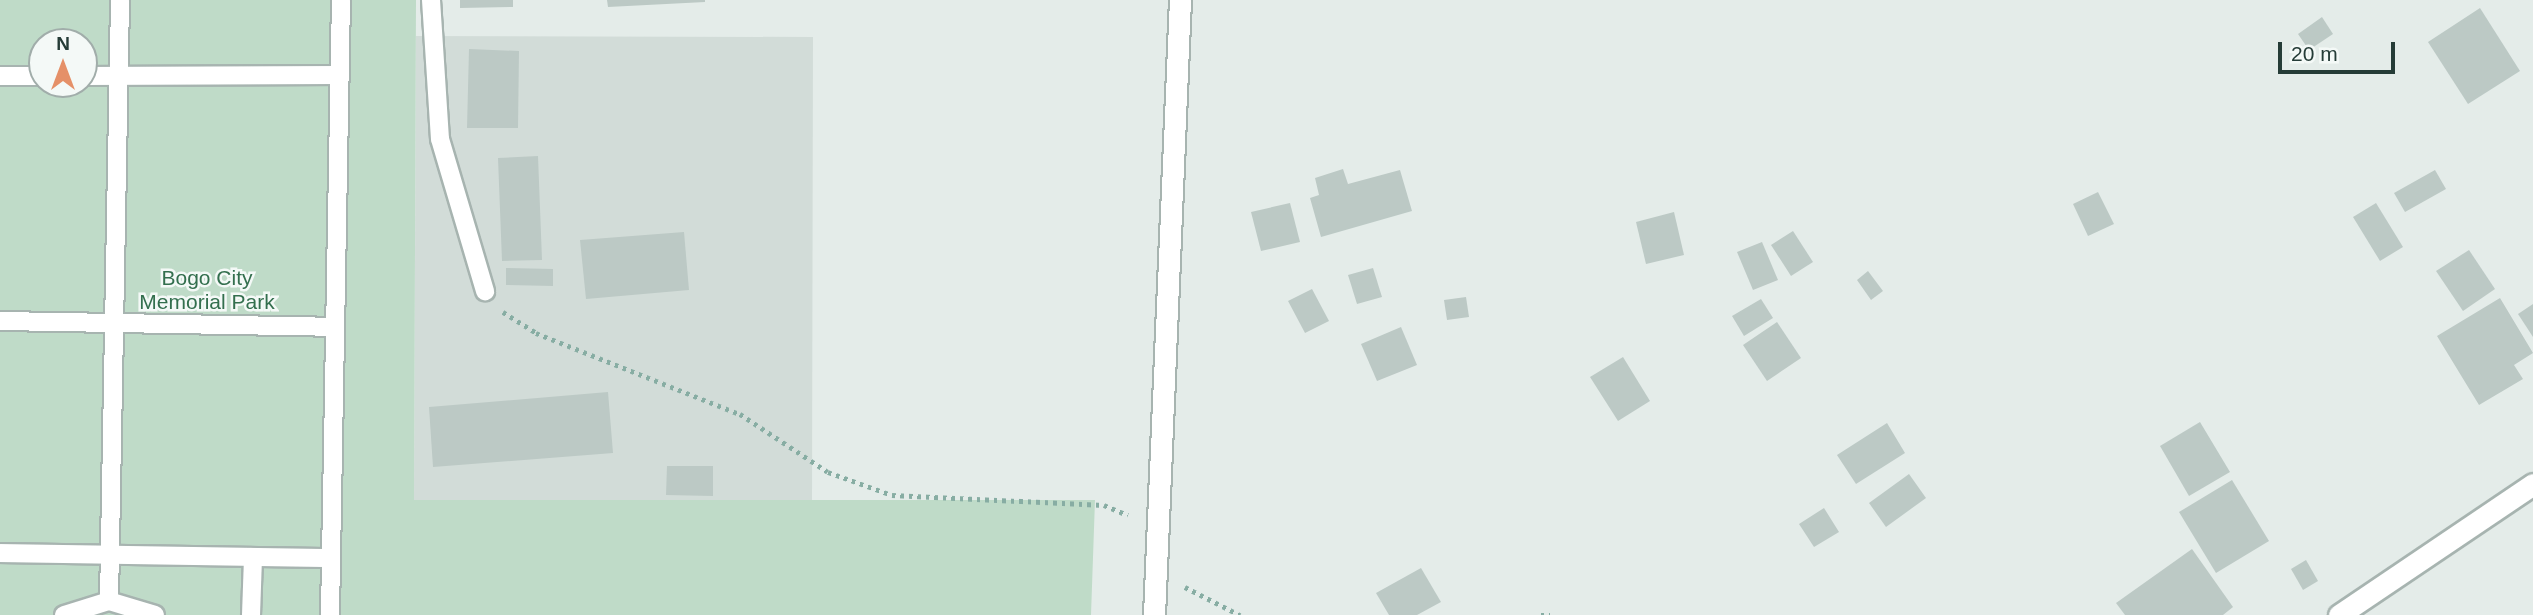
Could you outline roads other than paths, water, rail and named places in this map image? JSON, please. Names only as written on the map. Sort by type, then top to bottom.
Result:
[{"type":"street","points":[[1154,615],[1180,0]]},
{"type":"street","points":[[2339,615],[2533,484]]},
{"type":"lane","points":[[109,601],[120,0]]},
{"type":"lane","points":[[330,615],[341,0]]},
{"type":"lane","points":[[432,0],[440,139],[485,291]]},
{"type":"lane","points":[[98,76],[339,75]]},
{"type":"lane","points":[[0,76],[28,76]]},
{"type":"lane","points":[[0,321],[335,327]]},
{"type":"lane","points":[[0,553],[331,558]]},
{"type":"lane","points":[[251,615],[253,557]]},
{"type":"lane","points":[[64,615],[109,601],[155,615]]},
{"type":"park label","name":"Bogo City Memorial Park","points":[[207,290]]}]
